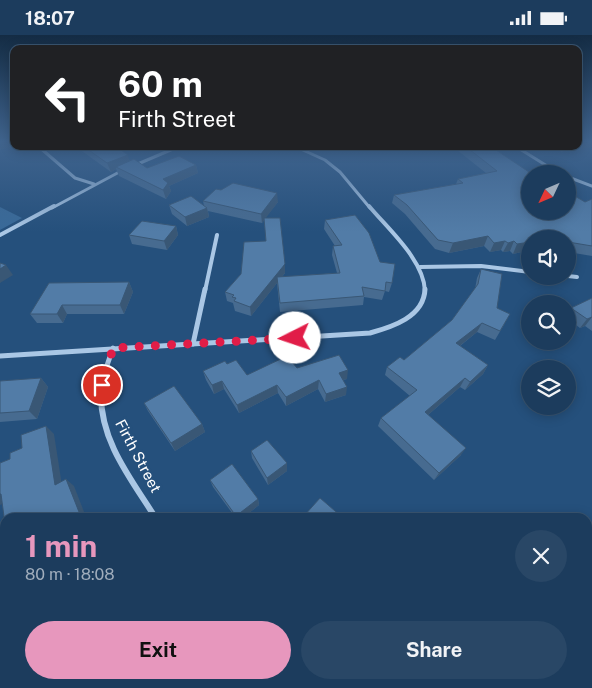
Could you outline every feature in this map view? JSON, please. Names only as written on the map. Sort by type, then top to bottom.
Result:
[{"type":"street","points":[[67,171],[75,178],[94,184]]},
{"type":"street","points":[[0,235],[94,184],[122,171]]},
{"type":"street","points":[[0,356],[370,333],[391,327],[409,317],[420,305],[425,283],[420,267],[339,171]]},
{"type":"street","points":[[576,180],[592,186]]},
{"type":"street","points":[[192,344],[217,235]]},
{"type":"street","points":[[420,267],[481,266],[521,270]]},
{"type":"street","name":"Firth Street","points":[[113,348],[104,375],[100,396],[103,420],[121,461],[154,513]]},
{"type":"shaded area","points":[[0,207],[22,218],[0,230]]},
{"type":"building","points":[[125,171],[181,171],[163,179],[168,183],[163,190]]},
{"type":"building","points":[[495,171],[521,171],[521,220],[576,220],[576,197],[585,202],[592,199],[592,246],[576,243],[576,230],[521,230],[521,243],[517,244],[514,241],[494,243],[488,236],[453,243],[438,240],[407,205],[394,195],[463,183],[458,179]]},
{"type":"building","points":[[233,183],[277,193],[261,214],[203,201],[216,189],[221,190]]},
{"type":"building","points":[[191,196],[207,208],[185,217],[169,205]]},
{"type":"building","points":[[355,215],[369,233],[380,262],[395,264],[392,283],[386,282],[385,291],[362,287],[364,296],[280,303],[277,277],[340,273],[333,246],[342,245],[325,220]]},
{"type":"building","points":[[264,218],[280,218],[285,264],[250,307],[234,301],[236,298],[232,297],[234,295],[225,292],[241,274],[244,242],[266,241]]},
{"type":"building","points":[[142,221],[176,226],[164,241],[129,235]]},
{"type":"building","points":[[0,263],[6,265],[0,269]]},
{"type":"building","points":[[481,269],[502,274],[497,308],[510,314],[500,331],[482,323],[456,343],[488,365],[470,382],[465,378],[425,412],[466,448],[439,473],[381,418],[417,390],[387,367],[400,357],[404,360],[452,320],[478,284]]},
{"type":"building","points":[[129,282],[120,305],[62,305],[57,314],[30,314],[49,283]]},
{"type":"building","points":[[592,298],[592,317],[587,319],[576,311],[576,306]]},
{"type":"building","points":[[339,355],[348,370],[339,373],[347,387],[326,394],[319,380],[286,397],[277,385],[237,405],[222,381],[212,385],[203,371],[225,361],[227,364],[236,360],[247,375],[287,356],[297,368]]},
{"type":"building","points":[[41,378],[29,411],[0,413],[0,381]]},
{"type":"building","points":[[174,386],[202,424],[171,443],[144,403]]},
{"type":"building","points":[[46,426],[55,485],[66,479],[79,513],[4,513],[0,494],[0,463],[10,459],[10,453],[22,448],[21,435]]},
{"type":"building","points":[[267,440],[287,463],[267,478],[251,451]]},
{"type":"building","points":[[232,464],[258,499],[240,513],[234,513],[210,480]]},
{"type":"building","points":[[320,498],[337,513],[307,513]]},
{"type":"route","points":[[102,385],[113,348],[295,338]]}]
